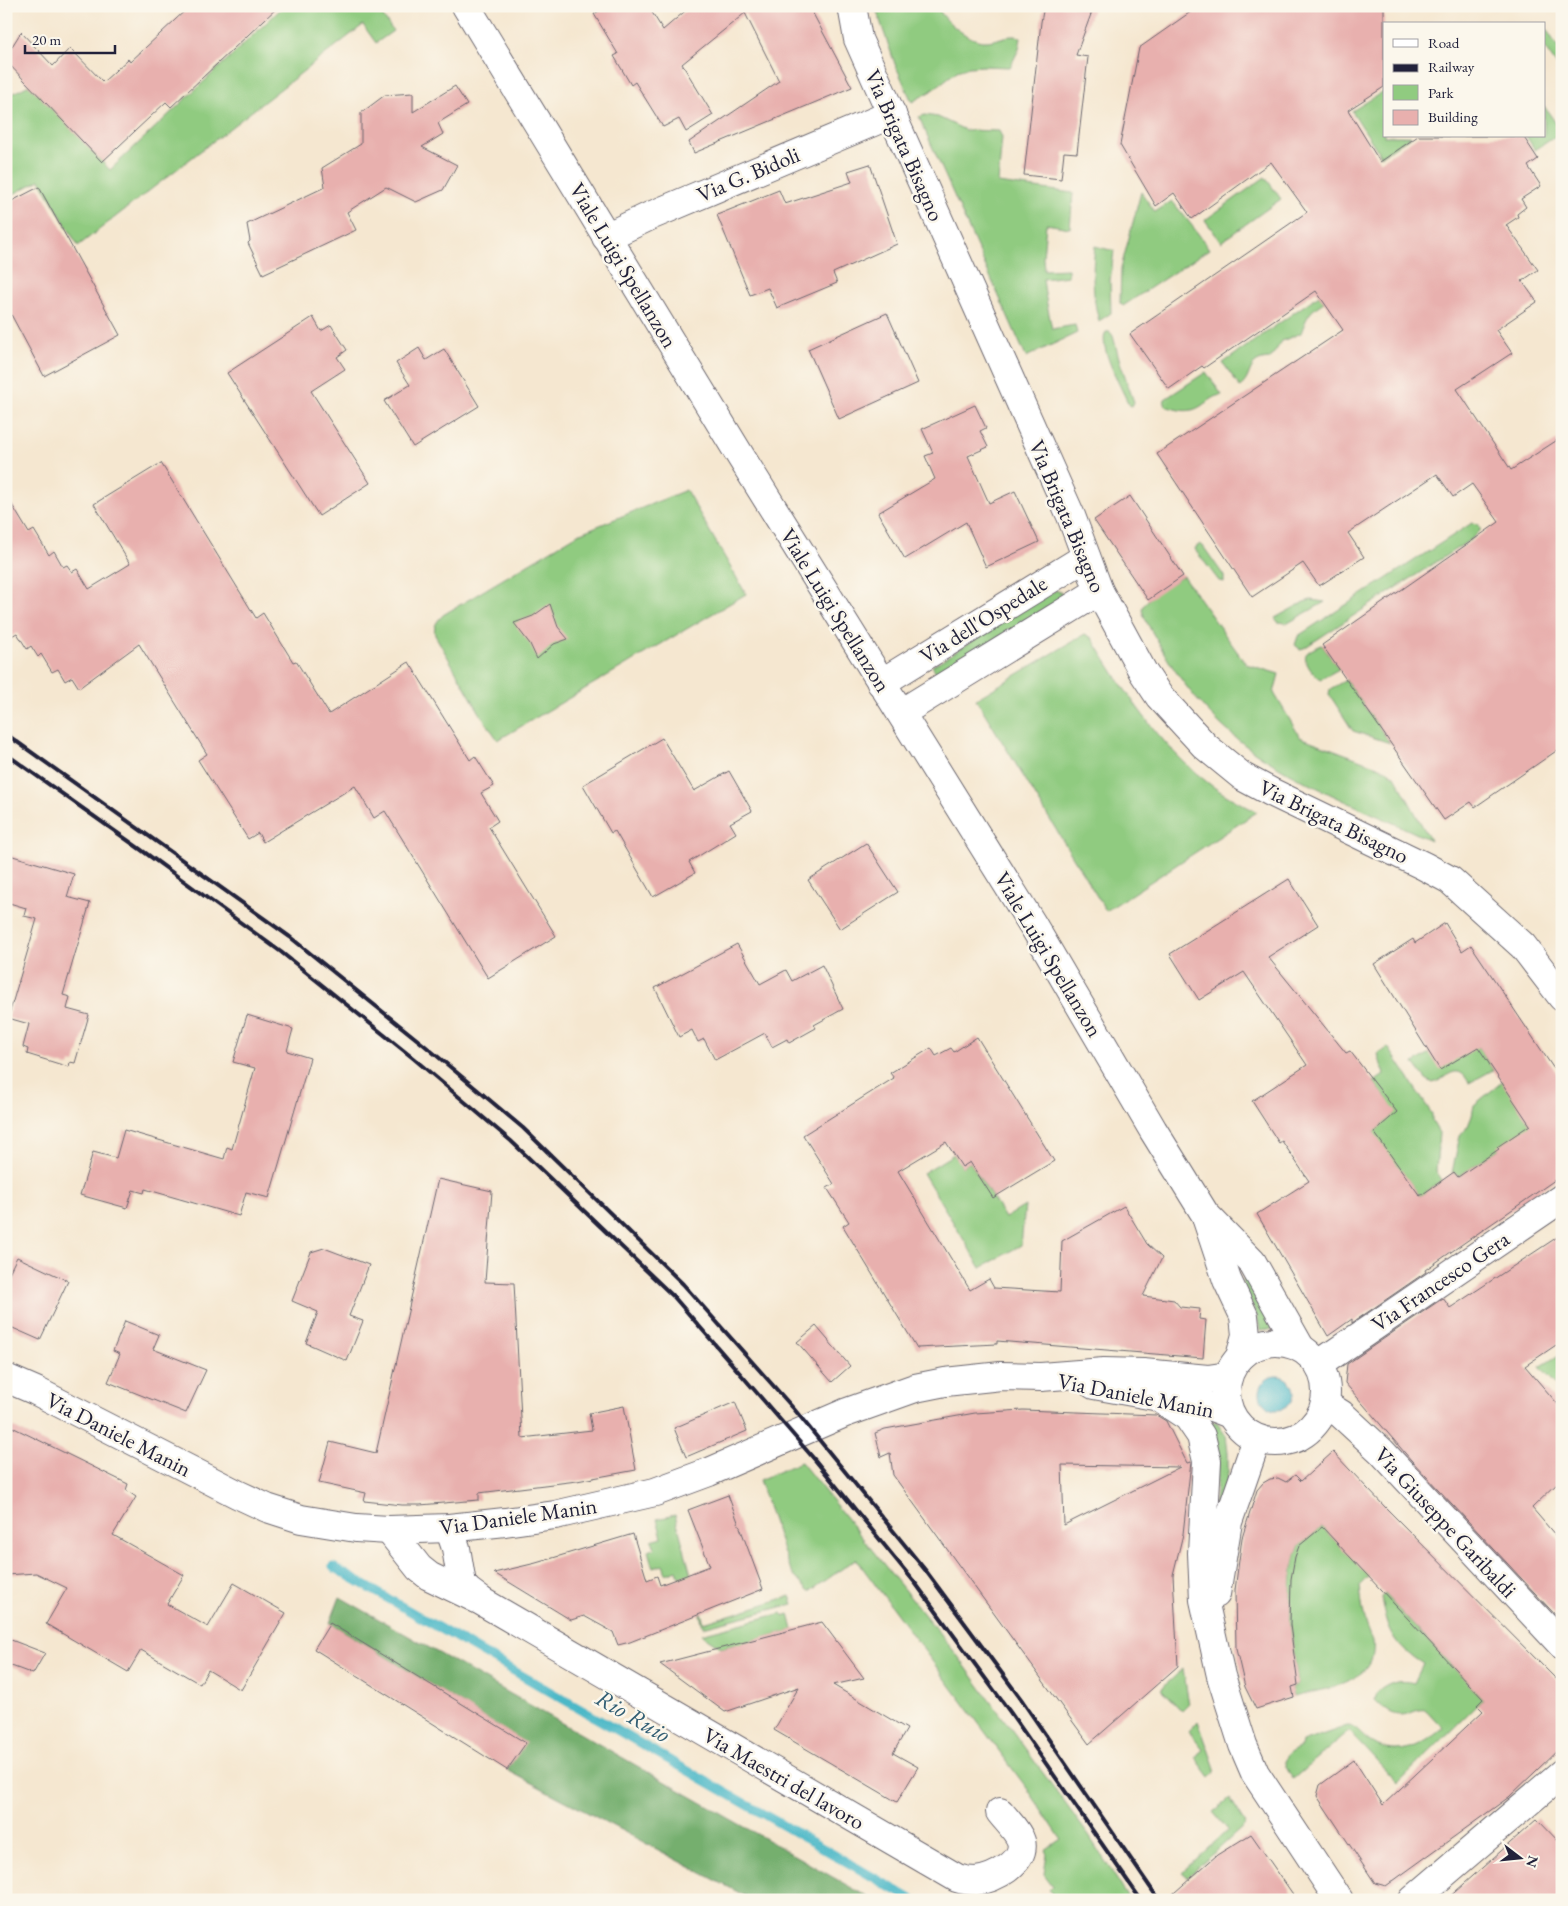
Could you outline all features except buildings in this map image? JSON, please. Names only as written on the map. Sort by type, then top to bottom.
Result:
[{"type":"street","name":"Viale Luigi Spellanzon","points":[[466,6],[881,683],[1034,927],[1152,1130],[1205,1214],[1252,1262],[1309,1356]]},
{"type":"street","points":[[832,6],[858,39]]},
{"type":"street","points":[[852,6],[858,39]]},
{"type":"street","name":"Via Brigata Bisagno","points":[[858,39],[1071,516],[1099,591],[1143,672],[1160,696],[1205,746],[1227,765],[1271,792],[1424,866],[1458,886],[1523,946],[1562,997]]},
{"type":"street","name":"Via G. Bidoli","points":[[606,237],[659,212],[892,114]]},
{"type":"street","name":"Via dell'Ospedale","points":[[881,683],[1086,557]]},
{"type":"street","name":"Via dell'Ospedale","points":[[900,713],[1099,591]]},
{"type":"street","name":"Via Francesco Gera","points":[[1309,1356],[1562,1198]]},
{"type":"street","name":"Viale Luigi Spellanzon","points":[[1205,1214],[1227,1280],[1244,1316],[1246,1335],[1234,1366]]},
{"type":"street","points":[[1288,1343],[1309,1356],[1326,1384],[1325,1404],[1318,1422],[1304,1435],[1286,1442],[1276,1443],[1257,1439],[1246,1433],[1230,1414],[1226,1402],[1226,1388],[1234,1366],[1250,1349],[1262,1344],[1288,1343]]},
{"type":"street","name":"Via Daniele Manin","points":[[6,1378],[36,1391],[268,1508],[300,1518],[356,1528],[389,1530],[450,1528],[555,1515],[655,1492],[709,1472],[845,1413],[915,1388],[945,1382],[1001,1376],[1041,1377],[1104,1372],[1143,1373],[1208,1379],[1234,1366]]},
{"type":"street","name":"Via Daniele Manin","points":[[1041,1377],[1105,1386],[1209,1406],[1230,1414]]},
{"type":"street","points":[[6,1392],[36,1391]]},
{"type":"street","points":[[1158,1397],[1188,1417],[1201,1436],[1207,1462],[1202,1553],[1204,1600],[1221,1676],[1232,1712],[1255,1774],[1339,1900]]},
{"type":"street","name":"Via Giuseppe Garibaldi","points":[[1325,1404],[1341,1414],[1381,1451],[1562,1645]]},
{"type":"street","points":[[1214,1641],[1216,1595],[1228,1522],[1257,1439]]},
{"type":"street","name":"Via Maestri del lavoro","points":[[450,1528],[456,1548],[462,1584],[481,1601]]},
{"type":"street","name":"Via Maestri del lavoro","points":[[389,1530],[419,1568],[429,1576],[481,1601],[957,1878],[972,1881],[988,1878],[1014,1862],[1019,1856],[1022,1846],[1021,1839],[1000,1812]]},
{"type":"street","points":[[1413,1900],[1562,1773]]},
{"type":"green space","points":[[284,6],[376,6],[393,31],[376,43],[363,25],[78,246],[40,180],[6,198],[6,97],[29,85],[110,170]]},
{"type":"green space","points":[[875,6],[937,6],[950,23],[970,37],[983,41],[1011,36],[1021,37],[1019,49],[1010,67],[969,67],[957,71],[931,91],[912,102],[895,64]]},
{"type":"green space","points":[[1546,29],[1562,53],[1562,73],[1546,50]]},
{"type":"green space","points":[[1383,92],[1383,138],[1408,138],[1381,156],[1352,111]]},
{"type":"green space","points":[[1546,109],[1562,132],[1535,150],[1527,138],[1546,138]]},
{"type":"green space","points":[[925,115],[938,117],[965,130],[999,131],[1002,137],[998,183],[1073,193],[1070,228],[1046,224],[1043,257],[1044,270],[1068,269],[1068,276],[1043,279],[1052,329],[1075,325],[1077,333],[1026,357],[919,117]]},
{"type":"green space","points":[[1265,177],[1281,199],[1221,242],[1205,220]]},
{"type":"green space","points":[[1141,192],[1155,212],[1172,201],[1209,249],[1123,306],[1120,303],[1121,268]]},
{"type":"green space","points":[[1095,246],[1114,251],[1110,281],[1111,313],[1099,321],[1093,284]]},
{"type":"green space","points":[[1319,295],[1324,302],[1309,315],[1301,333],[1282,341],[1270,359],[1262,360],[1253,365],[1240,387],[1223,363]]},
{"type":"green space","points":[[1106,332],[1110,332],[1113,336],[1134,402],[1132,406],[1129,405],[1108,357],[1104,338]]},
{"type":"green space","points":[[1206,372],[1222,395],[1188,411],[1165,406],[1165,399]]},
{"type":"green space","points":[[686,490],[746,594],[498,740],[484,720],[435,635],[435,626],[439,619],[578,534]]},
{"type":"green space","points":[[1472,523],[1478,524],[1480,527],[1480,531],[1473,538],[1304,648],[1300,649],[1295,645],[1298,636]]},
{"type":"green space","points":[[1200,544],[1224,576],[1224,582],[1219,581],[1196,551],[1195,548]]},
{"type":"green space","points":[[1183,576],[1246,664],[1279,674],[1274,693],[1300,737],[1385,769],[1395,776],[1430,840],[1289,773],[1238,740],[1209,713],[1196,699],[1173,667],[1142,610],[1148,600]]},
{"type":"green space","points":[[1056,590],[1062,593],[1061,599],[938,675],[932,666]]},
{"type":"green space","points":[[1311,600],[1325,602],[1288,623],[1278,622],[1275,618],[1304,602]]},
{"type":"green space","points":[[1085,634],[1092,638],[1143,715],[1173,751],[1189,767],[1213,786],[1257,812],[1106,911],[976,699]]},
{"type":"green space","points":[[1322,645],[1339,669],[1321,679],[1309,668],[1306,656],[1310,650]]},
{"type":"green space","points":[[1346,680],[1390,743],[1353,731],[1329,694],[1330,689]]},
{"type":"green space","points":[[1388,1047],[1432,1114],[1432,1121],[1439,1133],[1436,1171],[1442,1180],[1420,1196],[1373,1133],[1396,1112],[1374,1082],[1384,1075],[1378,1054]]},
{"type":"green space","points":[[1478,1047],[1493,1070],[1469,1083],[1465,1076],[1456,1072],[1433,1083],[1426,1079],[1414,1063],[1430,1053]]},
{"type":"green space","points":[[1502,1082],[1532,1127],[1498,1147],[1499,1149],[1458,1177],[1454,1172],[1452,1173],[1460,1135],[1468,1126],[1474,1105]]},
{"type":"green space","points":[[954,1154],[962,1167],[970,1162],[1005,1218],[1025,1206],[1021,1245],[981,1268],[923,1173]]},
{"type":"green space","points":[[1247,1278],[1276,1328],[1260,1330],[1257,1317],[1242,1281]]},
{"type":"green space","points":[[1562,1353],[1562,1391],[1540,1367]]},
{"type":"green space","points":[[1209,1422],[1217,1422],[1226,1435],[1228,1473],[1222,1512],[1214,1512],[1219,1461],[1218,1442]]},
{"type":"green space","points":[[801,1462],[957,1655],[1089,1836],[1130,1900],[1056,1900],[1049,1890],[1053,1886],[1044,1874],[1047,1854],[1045,1850],[1061,1839],[1029,1791],[856,1559],[809,1592],[796,1578],[788,1565],[759,1480]]},
{"type":"green space","points":[[675,1515],[704,1623],[790,1596],[793,1604],[703,1627],[700,1614],[690,1608],[677,1570],[666,1574],[663,1565],[653,1568],[648,1551],[655,1548],[652,1540],[662,1537],[657,1519]]},
{"type":"green space","points":[[1322,1527],[1369,1576],[1360,1585],[1364,1616],[1373,1642],[1372,1656],[1367,1667],[1346,1682],[1294,1697],[1292,1687],[1298,1685],[1290,1625],[1291,1579],[1299,1546]]},
{"type":"green space","points":[[1384,1594],[1483,1699],[1398,1783],[1349,1731],[1293,1779],[1285,1763],[1285,1759],[1290,1753],[1301,1747],[1302,1742],[1347,1726],[1356,1729],[1378,1746],[1398,1750],[1408,1749],[1426,1741],[1443,1728],[1426,1710],[1400,1715],[1387,1710],[1375,1700],[1377,1692],[1390,1684],[1404,1681],[1414,1683],[1423,1664],[1405,1651],[1393,1636],[1383,1609],[1381,1597]]},
{"type":"green space","points":[[340,1597],[873,1900],[753,1900],[507,1770],[525,1743],[330,1623]]},
{"type":"green space","points":[[782,1613],[783,1616],[789,1614],[793,1630],[722,1648],[701,1634]]},
{"type":"green space","points":[[1183,1669],[1189,1704],[1182,1711],[1161,1689]]},
{"type":"green space","points":[[1198,1721],[1216,1771],[1210,1777],[1195,1757],[1204,1750],[1189,1731]]},
{"type":"green space","points":[[1230,1798],[1246,1824],[1188,1877],[1182,1872],[1228,1830],[1213,1812]]},
{"type":"water","points":[[1277,1376],[1284,1377],[1289,1381],[1293,1386],[1293,1400],[1289,1405],[1284,1409],[1277,1410],[1270,1409],[1265,1405],[1261,1400],[1260,1393],[1261,1386],[1265,1381],[1270,1377]]},
{"type":"waterway","name":"Rio Ruio","points":[[333,1567],[913,1900]]},
{"type":"railway","points":[[6,734],[290,937],[424,1045],[523,1128],[683,1284],[794,1409],[926,1571],[1021,1699],[1159,1900]]},
{"type":"railway","points":[[6,754],[281,952],[413,1058],[511,1141],[674,1297],[815,1460],[916,1584],[1010,1712],[1141,1900]]}]
